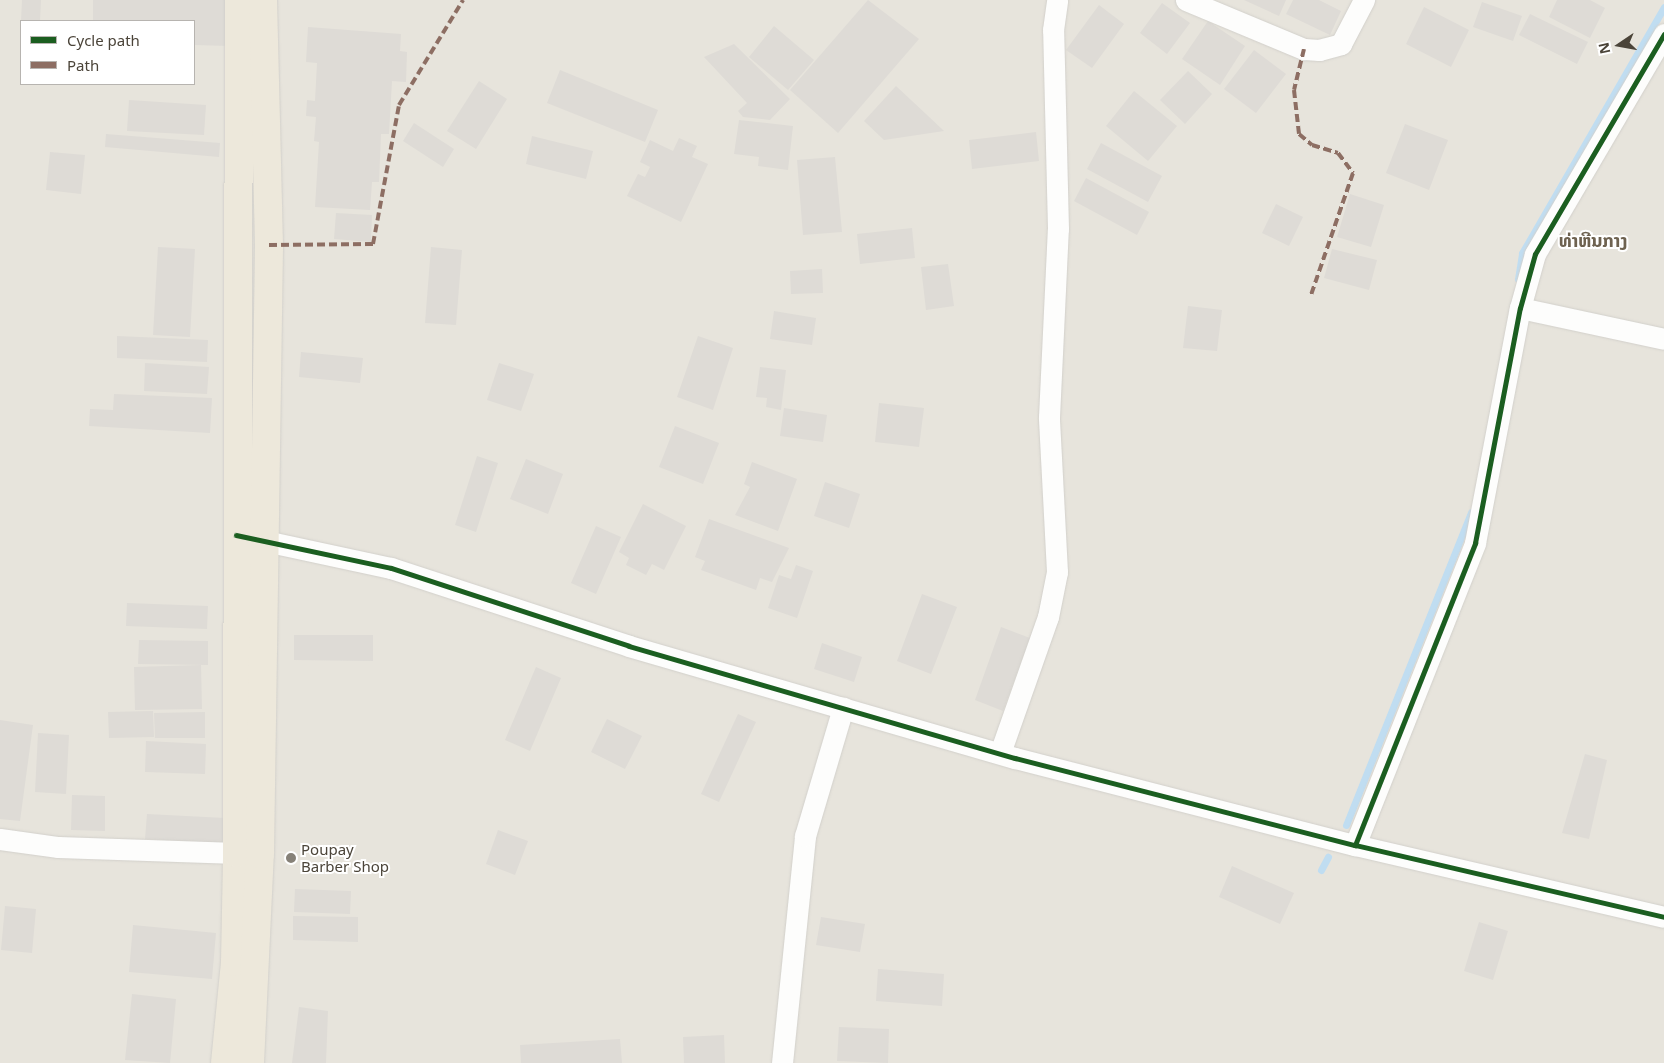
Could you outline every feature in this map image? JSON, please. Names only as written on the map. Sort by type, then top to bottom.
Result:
[{"type":"highway","points":[[225,1063],[235,962],[237,853],[236,535],[241,245],[239,0]]},
{"type":"highway","points":[[250,1063],[260,854],[269,245],[263,0]]},
{"type":"street","points":[[1000,753],[1048,618],[1057,572],[1049,417],[1058,229],[1053,30],[1057,0]]},
{"type":"street","points":[[1186,0],[1304,49],[1319,50],[1342,44],[1364,0]]},
{"type":"street","points":[[1355,845],[1475,543],[1520,308],[1535,254],[1664,34]]},
{"type":"street","points":[[1520,308],[1664,339]]},
{"type":"street","points":[[236,535],[391,568],[474,598],[1000,753],[1355,845],[1664,917]]},
{"type":"street","points":[[782,1063],[805,836],[843,708]]},
{"type":"street","points":[[0,839],[58,847],[237,853]]},
{"type":"shaded area","points":[[0,0],[1664,0],[1664,1063],[0,1063]]},
{"type":"building","points":[[22,0],[41,0],[40,20],[21,20]]},
{"type":"building","points":[[93,0],[227,0],[230,46],[195,45],[195,20],[93,20]]},
{"type":"building","points":[[868,0],[919,39],[838,133],[790,90]]},
{"type":"building","points":[[1244,0],[1286,0],[1279,16]]},
{"type":"building","points":[[1293,0],[1319,0],[1341,11],[1330,35],[1286,14]]},
{"type":"building","points":[[1557,0],[1590,0],[1605,8],[1590,38],[1549,17]]},
{"type":"building","points":[[1482,2],[1522,16],[1513,41],[1473,27]]},
{"type":"building","points":[[1162,3],[1190,23],[1167,54],[1140,33]]},
{"type":"building","points":[[1099,5],[1124,24],[1092,68],[1066,50]]},
{"type":"building","points":[[1424,7],[1469,30],[1451,67],[1406,44]]},
{"type":"building","points":[[1530,14],[1588,42],[1577,64],[1519,35]]},
{"type":"building","points":[[1208,21],[1245,46],[1220,85],[1182,59]]},
{"type":"building","points":[[774,26],[814,60],[788,90],[749,57]]},
{"type":"building","points":[[308,27],[401,34],[400,51],[407,52],[406,82],[392,81],[389,134],[381,134],[379,182],[372,182],[370,210],[315,207],[319,142],[314,141],[316,117],[306,116],[307,100],[315,101],[317,63],[306,62]]},
{"type":"building","points":[[734,44],[790,99],[770,120],[743,117],[738,111],[747,103],[704,57]]},
{"type":"building","points":[[1254,50],[1286,74],[1256,113],[1224,89]]},
{"type":"building","points":[[560,70],[658,110],[645,142],[547,103]]},
{"type":"building","points":[[1188,71],[1212,94],[1185,124],[1160,100]]},
{"type":"building","points":[[479,81],[507,99],[476,149],[447,131]]},
{"type":"building","points":[[896,86],[944,131],[884,140],[864,121]]},
{"type":"building","points":[[1134,91],[1177,126],[1148,161],[1106,126]]},
{"type":"building","points":[[129,100],[206,105],[204,135],[127,131]]},
{"type":"building","points":[[739,120],[793,126],[788,170],[758,166],[759,157],[734,154]]},
{"type":"building","points":[[414,123],[454,149],[443,167],[403,141]]},
{"type":"building","points":[[1405,124],[1448,140],[1429,190],[1386,173]]},
{"type":"building","points":[[1036,132],[1039,161],[972,169],[969,140]]},
{"type":"building","points":[[106,134],[220,143],[219,157],[105,147]]},
{"type":"building","points":[[532,136],[593,151],[586,179],[526,164]]},
{"type":"building","points":[[679,138],[697,146],[692,157],[708,164],[681,222],[627,196],[638,174],[645,177],[650,167],[640,162],[650,140],[673,151]]},
{"type":"building","points":[[1101,143],[1162,176],[1148,202],[1087,169]]},
{"type":"building","points":[[50,152],[85,155],[81,194],[46,190]]},
{"type":"building","points":[[835,157],[842,232],[803,235],[797,160]]},
{"type":"building","points":[[1086,178],[1149,212],[1137,235],[1074,201]]},
{"type":"building","points":[[1350,194],[1384,205],[1371,247],[1337,237]]},
{"type":"building","points":[[1276,204],[1303,217],[1289,246],[1262,233]]},
{"type":"building","points":[[336,213],[372,215],[371,242],[334,239]]},
{"type":"building","points":[[912,228],[915,258],[860,264],[857,234]]},
{"type":"building","points":[[158,247],[195,249],[190,337],[153,335]]},
{"type":"building","points":[[431,247],[462,250],[456,325],[425,323]]},
{"type":"building","points":[[1332,249],[1377,260],[1369,290],[1324,278]]},
{"type":"building","points":[[948,264],[954,306],[926,310],[921,267]]},
{"type":"building","points":[[822,269],[823,293],[791,294],[790,271]]},
{"type":"building","points":[[1188,306],[1222,310],[1217,351],[1183,348]]},
{"type":"building","points":[[774,311],[816,318],[812,345],[770,339]]},
{"type":"building","points":[[117,336],[208,340],[207,362],[117,358]]},
{"type":"building","points":[[698,336],[733,348],[713,410],[677,397]]},
{"type":"building","points":[[301,352],[363,358],[360,383],[299,377]]},
{"type":"building","points":[[145,363],[209,367],[207,394],[144,391]]},
{"type":"building","points":[[499,363],[534,374],[521,411],[487,400]]},
{"type":"building","points":[[760,367],[786,370],[781,410],[766,407],[767,398],[756,397]]},
{"type":"building","points":[[114,394],[212,398],[210,433],[89,426],[90,409],[113,410]]},
{"type":"building","points":[[879,403],[924,408],[919,447],[875,442]]},
{"type":"building","points":[[784,408],[827,415],[823,442],[780,436]]},
{"type":"building","points":[[675,426],[719,443],[703,484],[659,467]]},
{"type":"building","points":[[477,456],[498,463],[476,532],[455,525]]},
{"type":"building","points":[[526,459],[563,474],[548,514],[510,499]]},
{"type":"building","points":[[752,462],[797,479],[778,531],[735,515],[750,487],[744,484]]},
{"type":"building","points":[[825,482],[860,494],[849,528],[814,516]]},
{"type":"building","points":[[643,504],[686,526],[664,570],[652,564],[646,575],[626,565],[629,558],[619,552]]},
{"type":"building","points":[[709,519],[789,548],[772,582],[760,578],[756,590],[701,570],[705,561],[695,557]]},
{"type":"building","points":[[596,526],[621,537],[596,594],[571,583]]},
{"type":"building","points":[[796,565],[813,571],[797,618],[768,608],[779,575],[791,579]]},
{"type":"building","points":[[922,594],[957,607],[931,674],[897,661]]},
{"type":"building","points":[[127,603],[208,606],[207,629],[126,626]]},
{"type":"building","points":[[1001,627],[1030,638],[1003,711],[975,700]]},
{"type":"building","points":[[294,635],[373,635],[373,661],[294,660]]},
{"type":"building","points":[[139,640],[208,641],[208,665],[138,664]]},
{"type":"building","points":[[822,643],[862,657],[854,682],[814,669]]},
{"type":"building","points":[[201,665],[202,709],[135,710],[134,667]]},
{"type":"building","points":[[536,667],[561,678],[530,751],[505,740]]},
{"type":"building","points":[[153,711],[154,737],[109,738],[108,712]]},
{"type":"building","points":[[205,712],[205,738],[155,738],[154,713]]},
{"type":"building","points":[[738,714],[756,722],[719,802],[701,794]]},
{"type":"building","points":[[607,719],[642,736],[625,769],[591,752]]},
{"type":"building","points":[[0,720],[33,725],[20,821],[0,819]]},
{"type":"building","points":[[38,733],[69,735],[66,794],[35,792]]},
{"type":"building","points":[[146,741],[206,744],[205,774],[145,772]]},
{"type":"building","points":[[1585,754],[1607,760],[1589,839],[1562,833]]},
{"type":"building","points":[[72,795],[105,796],[105,831],[71,830]]},
{"type":"building","points":[[147,814],[225,818],[223,843],[145,839]]},
{"type":"building","points":[[498,830],[528,841],[515,875],[486,864]]},
{"type":"building","points":[[1232,866],[1294,893],[1280,924],[1219,897]]},
{"type":"building","points":[[295,889],[351,891],[350,914],[294,912]]},
{"type":"building","points":[[5,906],[36,909],[32,953],[1,950]]},
{"type":"building","points":[[293,916],[358,917],[358,942],[293,940]]},
{"type":"building","points":[[821,917],[865,924],[860,952],[816,945]]},
{"type":"building","points":[[1479,922],[1508,931],[1493,980],[1464,971]]},
{"type":"building","points":[[133,925],[216,933],[212,979],[129,972]]},
{"type":"building","points":[[878,969],[944,974],[942,1006],[876,1001]]},
{"type":"building","points":[[132,994],[176,999],[170,1063],[125,1060]]},
{"type":"building","points":[[299,1007],[328,1011],[326,1063],[292,1063]]},
{"type":"building","points":[[839,1027],[889,1029],[888,1063],[837,1061]]},
{"type":"building","points":[[724,1035],[725,1063],[684,1063],[683,1037]]},
{"type":"building","points":[[620,1039],[622,1063],[521,1063],[520,1045]]},
{"type":"waterway","points":[[1518,279],[1522,253],[1664,7]]},
{"type":"waterway","points":[[1346,825],[1471,512]]},
{"type":"waterway","points":[[1321,870],[1328,857]]},
{"type":"marked path","points":[[269,245],[373,244],[399,105],[463,0]]},
{"type":"marked path","points":[[1304,49],[1294,90],[1299,134],[1312,145],[1338,153],[1353,173],[1311,295]]},
{"type":"cycle path","points":[[1355,845],[1475,543],[1520,308],[1535,254],[1664,34]]},
{"type":"cycle path","points":[[236,535],[391,568],[629,646],[1015,758],[1355,845],[1664,917]]},
{"type":"place","name":"Poupay Barber Shop","points":[[291,858]]},
{"type":"district","name":"ທ່າຫີນກາງ","points":[[1593,240]]}]
